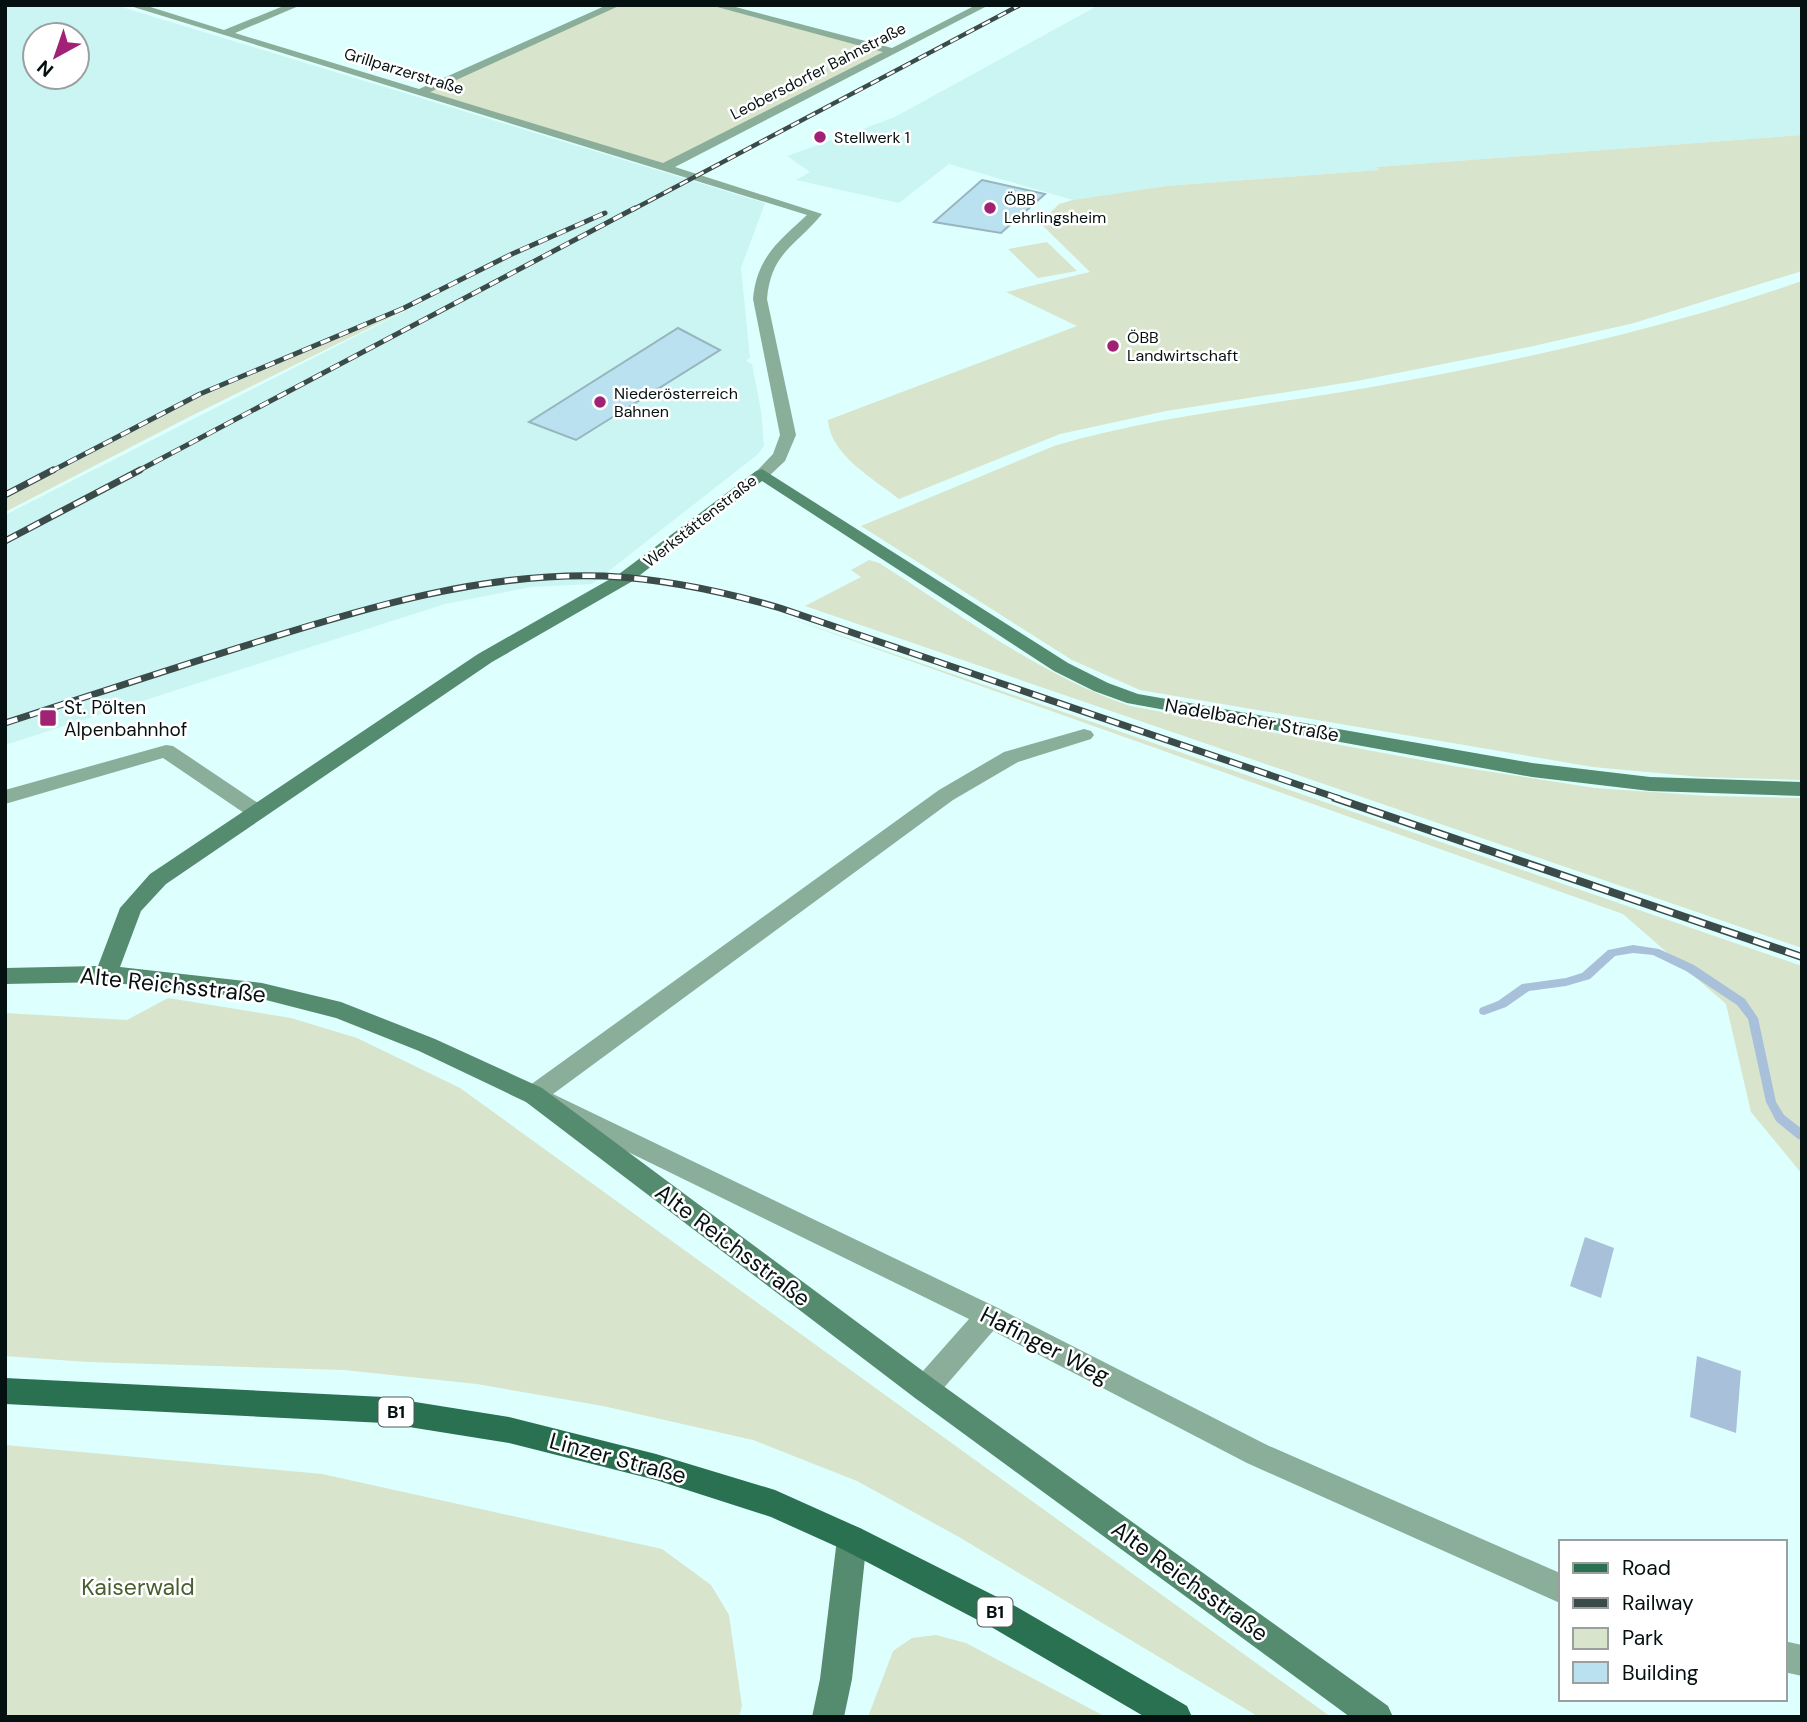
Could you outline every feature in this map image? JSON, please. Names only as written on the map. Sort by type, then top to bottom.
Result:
[{"type":"main road","name":"Linzer Straße","points":[[5,1391],[384,1410],[509,1430],[656,1466],[775,1504],[852,1539],[1004,1617],[1176,1717]]},
{"type":"street","name":"Grillparzerstraße","points":[[132,5],[666,167]]},
{"type":"street","points":[[225,33],[296,5]]},
{"type":"street","points":[[421,92],[616,5]]},
{"type":"street","points":[[715,5],[892,51]]},
{"type":"street","name":"Leobersdorfer Bahnstraße","points":[[666,167],[985,5]]},
{"type":"street","name":"Werkstättenstraße","points":[[106,974],[131,908],[158,879],[485,658],[625,578],[779,459],[786,448],[788,435],[760,299],[760,281],[764,267],[774,253],[816,214],[666,167]]},
{"type":"street","name":"Nadelbacher Straße","points":[[762,474],[1061,667],[1101,687],[1134,699],[1532,770],[1650,784],[1802,789]]},
{"type":"street","points":[[534,1095],[946,795],[1011,757],[1084,734]]},
{"type":"street","points":[[5,797],[166,751],[257,811]]},
{"type":"street","name":"Alte Reichsstraße","points":[[5,976],[106,974],[262,991],[341,1011],[427,1045],[534,1095],[925,1389],[1377,1717]]},
{"type":"street","name":"Hafinger Weg","points":[[534,1095],[989,1316],[1257,1454],[1559,1588]]},
{"type":"street","points":[[925,1389],[989,1316]]},
{"type":"street","points":[[828,1717],[836,1679],[852,1539]]},
{"type":"shaded area","points":[[5,5],[115,5],[765,203],[741,268],[750,358],[746,361],[752,364],[764,446],[757,455],[592,584],[531,587],[445,604],[5,745],[5,515],[539,243],[536,241],[5,505]]},
{"type":"shaded area","points":[[1099,5],[1802,5],[1802,135],[1378,167],[1379,170],[1166,186],[1073,200],[949,164],[899,203],[796,180],[810,172],[787,156],[893,118]]},
{"type":"shaded area","points":[[1585,1237],[1614,1248],[1601,1298],[1570,1286]]},
{"type":"shaded area","points":[[1697,1356],[1741,1371],[1736,1433],[1690,1417]]},
{"type":"green space","points":[[616,5],[715,5],[892,51],[666,167],[421,92]]},
{"type":"green space","points":[[1802,135],[1802,271],[1634,323],[1357,381],[1166,411],[1060,434],[899,499],[855,465],[836,444],[831,433],[828,420],[1077,326],[1006,292],[1090,272],[1040,223],[1059,204],[1166,186]]},
{"type":"green space","points":[[1047,242],[1077,271],[1038,278],[1008,249]]},
{"type":"green space","points":[[1802,281],[1802,780],[1701,777],[1593,767],[1140,690],[1072,660],[861,526],[1054,446],[1092,436],[1170,419],[1366,388],[1531,356],[1641,330]]},
{"type":"green space","points":[[408,309],[5,512],[5,499],[198,398]]},
{"type":"green space","points":[[869,560],[879,563],[1032,661],[1096,693],[1130,706],[1459,767],[1595,788],[1709,796],[1802,798],[1802,948],[805,606],[861,577],[851,570]]},
{"type":"green space","points":[[775,613],[1802,966],[1802,1174],[1751,1112],[1726,1004],[1623,914]]},
{"type":"green space","points":[[168,998],[291,1018],[357,1038],[460,1088],[1331,1717],[1259,1717],[959,1537],[857,1481],[753,1440],[603,1406],[477,1384],[344,1370],[88,1362],[5,1356],[5,1013],[127,1020]]},
{"type":"green space","name":"Kaiserwald","points":[[5,1445],[322,1474],[662,1549],[711,1585],[729,1615],[742,1706],[739,1717],[5,1717]]},
{"type":"green space","points":[[936,1635],[966,1643],[1106,1717],[868,1717],[893,1651],[912,1638]]},
{"type":"building","name":"ÖBB Lehrlingsheim","points":[[982,180],[1045,194],[1001,233],[934,222]]},
{"type":"building","name":"Niederösterreich Bahnen","points":[[678,328],[720,350],[576,440],[529,422]]},
{"type":"waterway","points":[[1484,1011],[1502,1004],[1526,987],[1566,982],[1586,976],[1612,953],[1633,949],[1655,952],[1690,968],[1741,1002],[1753,1018],[1771,1102],[1780,1118],[1802,1136]]},
{"type":"railway","points":[[632,210],[1020,5]]},
{"type":"railway","points":[[136,472],[635,208]]},
{"type":"railway","points":[[50,472],[200,394],[404,308],[512,254],[605,213]]},
{"type":"railway","points":[[5,495],[53,470]]},
{"type":"railway","points":[[5,541],[140,470]]},
{"type":"railway","points":[[5,723],[341,616],[428,594],[515,580],[604,576],[693,587],[780,608],[1340,799]]},
{"type":"railway","points":[[1335,798],[1802,957]]},
{"type":"place","name":"Stellwerk 1","points":[[820,137]]},
{"type":"place","name":"ÖBB Lehrlingsheim","points":[[990,208]]},
{"type":"place","name":"ÖBB Landwirtschaft","points":[[1113,346]]},
{"type":"place","name":"Niederösterreich Bahnen","points":[[600,402]]},
{"type":"place","name":"St. Pölten Alpenbahnhof","points":[[48,718]]}]
